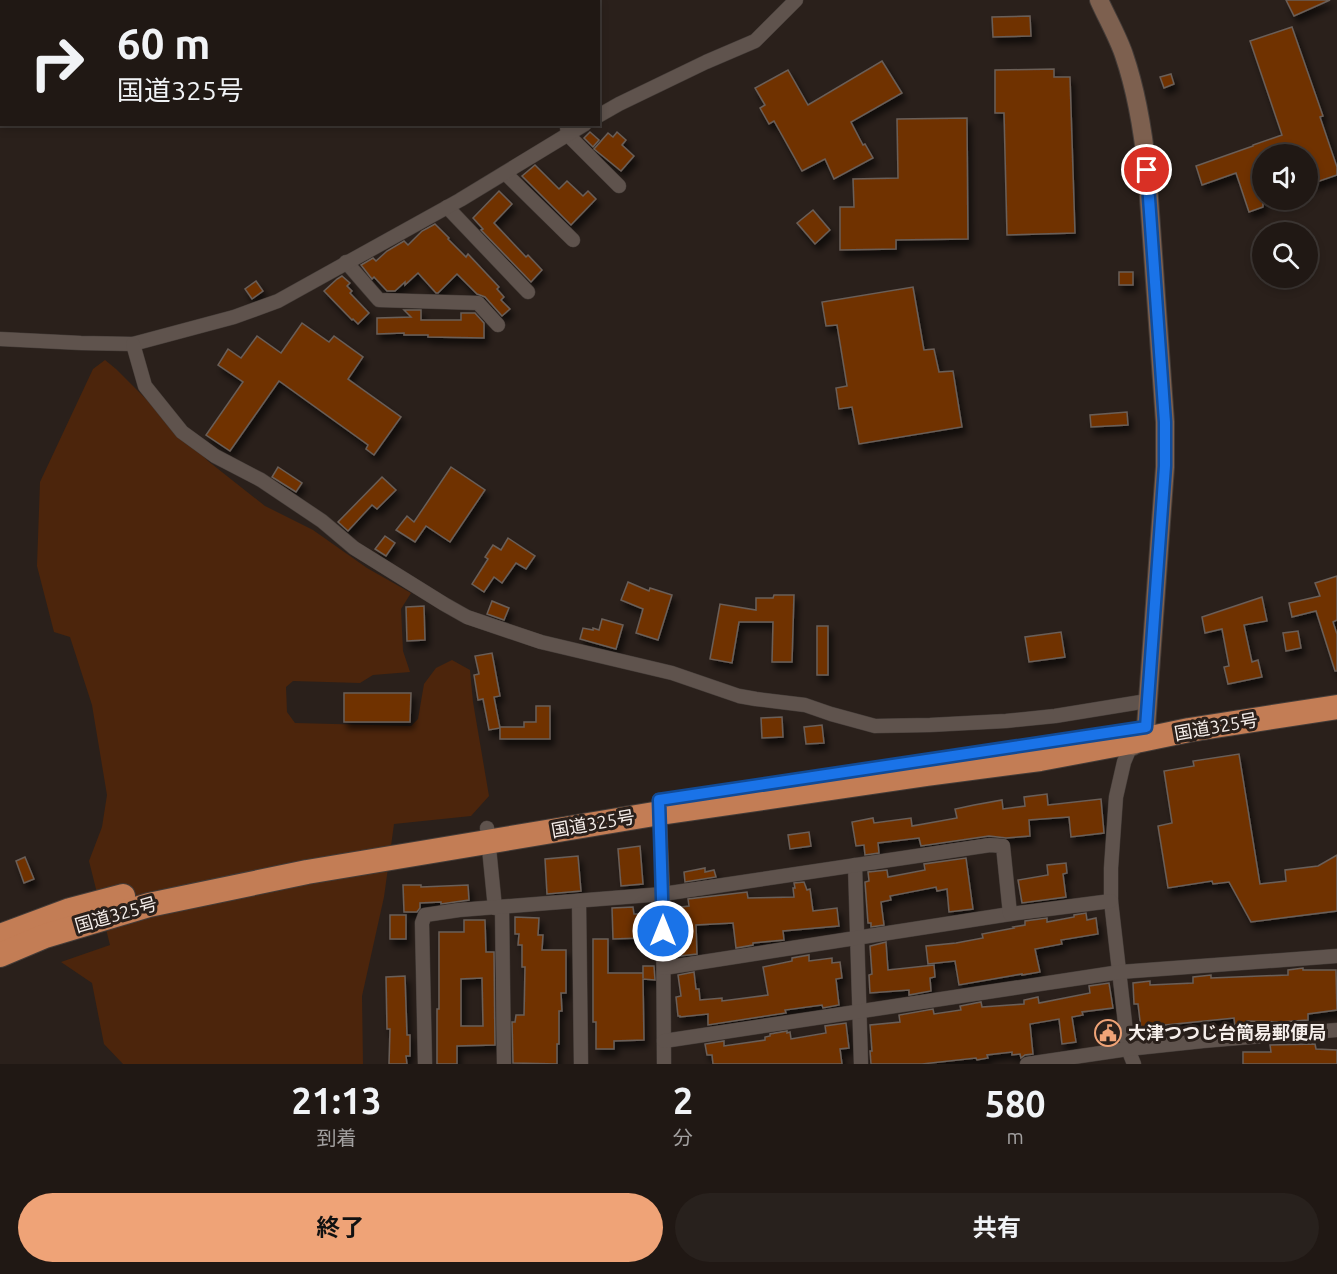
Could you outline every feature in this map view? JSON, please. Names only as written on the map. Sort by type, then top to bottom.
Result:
[{"type":"highway","name":"国道325号","points":[[1139,738],[1337,693]]},
{"type":"highway","name":"国道325号","points":[[0,955],[45,936],[149,905],[487,835],[660,807],[1337,707]]},
{"type":"highway","name":"国道325号","points":[[0,936],[70,910],[171,884],[305,856],[487,835]]},
{"type":"street","points":[[600,115],[687,71],[755,41],[796,0]]},
{"type":"street","points":[[1099,0],[1123,53],[1136,95],[1143,132],[1165,422],[1165,466],[1148,701],[1139,738],[1124,762],[1116,797],[1111,868],[1111,901],[1128,1049],[1134,1064]]},
{"type":"street","points":[[0,339],[133,344],[234,317],[278,301],[447,207],[568,130],[619,186]]},
{"type":"street","points":[[505,172],[573,240]]},
{"type":"street","points":[[447,207],[528,292]]},
{"type":"street","points":[[346,262],[379,300],[478,303],[498,325]]},
{"type":"street","points":[[133,344],[145,386],[182,432],[215,456],[261,480],[322,521],[354,548],[467,617],[541,642],[672,673],[739,696],[805,705],[875,726],[1006,721],[1055,716],[1148,701]]},
{"type":"street","points":[[660,807],[664,1064]]},
{"type":"street","points":[[487,835],[499,908],[504,1064]]},
{"type":"street","points":[[425,1064],[422,923],[425,915],[459,910],[663,894],[990,845],[1003,846],[1010,914]]},
{"type":"street","points":[[855,865],[861,1064]]},
{"type":"street","points":[[579,901],[581,1064]]},
{"type":"street","points":[[664,968],[1010,914],[1111,901]]},
{"type":"street","points":[[664,1041],[1120,972],[1337,956]]},
{"type":"street","points":[[1031,1064],[1128,1049],[1337,1030]]},
{"type":"shaded area","points":[[105,360],[208,461],[265,506],[313,530],[367,568],[411,593],[401,609],[403,651],[410,672],[373,675],[360,683],[293,681],[286,687],[287,712],[295,723],[411,726],[418,719],[424,684],[436,668],[452,660],[470,670],[473,702],[489,796],[471,816],[394,824],[384,897],[362,996],[363,1064],[123,1064],[104,1044],[92,983],[61,962],[110,945],[89,861],[102,827],[107,795],[92,705],[70,637],[54,632],[37,566],[40,482],[93,369]]},
{"type":"building","points":[[1286,0],[1330,0],[1294,16]]},
{"type":"building","points":[[1030,16],[1031,36],[993,37],[992,17]]},
{"type":"building","points":[[1292,27],[1323,116],[1320,117],[1337,167],[1337,175],[1318,182],[1318,144],[1256,144],[1282,135],[1250,41]]},
{"type":"building","points":[[882,61],[902,93],[851,122],[873,158],[834,179],[825,159],[802,171],[774,121],[769,124],[760,108],[765,105],[755,88],[788,70],[808,105]]},
{"type":"building","points":[[1054,69],[1054,77],[1070,77],[1075,233],[1007,235],[1004,113],[995,113],[995,70]]},
{"type":"building","points":[[1171,74],[1174,84],[1164,88],[1160,77]]},
{"type":"building","points":[[967,118],[968,239],[896,240],[896,249],[840,250],[840,207],[854,207],[853,179],[898,178],[897,119]]},
{"type":"building","points":[[590,132],[599,140],[593,147],[584,138]]},
{"type":"building","points":[[617,132],[626,140],[622,145],[634,156],[621,171],[594,149],[608,133],[613,137]]},
{"type":"building","points":[[1252,146],[1252,210],[1255,210],[1249,212],[1236,173],[1202,185],[1196,166]]},
{"type":"building","points":[[535,165],[559,189],[567,181],[583,196],[588,191],[596,199],[571,225],[522,176]]},
{"type":"building","points":[[499,191],[512,204],[494,223],[526,257],[528,255],[542,270],[531,282],[481,230],[483,229],[473,218]]},
{"type":"building","points":[[813,210],[830,230],[815,244],[797,223]]},
{"type":"building","points":[[435,224],[499,287],[497,289],[504,297],[501,300],[510,309],[502,316],[485,297],[477,294],[457,274],[438,293],[418,273],[395,291],[387,291],[374,277],[372,279],[361,265],[373,258],[376,261],[404,241],[408,245],[422,231]]},
{"type":"building","points":[[1119,272],[1133,272],[1133,285],[1119,285]]},
{"type":"building","points":[[342,276],[350,283],[347,286],[352,291],[350,293],[369,313],[358,324],[324,291]]},
{"type":"building","points":[[256,281],[263,291],[252,299],[245,289]]},
{"type":"building","points":[[913,287],[924,350],[934,349],[939,372],[953,371],[962,427],[859,444],[852,407],[839,409],[836,388],[847,386],[837,325],[826,326],[822,302]]},
{"type":"building","points":[[404,310],[421,310],[421,320],[461,320],[461,313],[475,313],[484,323],[484,338],[428,337],[428,335],[404,335],[404,333],[377,334],[377,318],[411,317]]},
{"type":"building","points":[[302,323],[329,342],[334,336],[363,357],[348,379],[401,417],[374,455],[366,449],[368,445],[279,381],[230,451],[206,435],[243,382],[218,365],[228,349],[241,358],[257,336],[281,353]]},
{"type":"building","points":[[1127,412],[1128,425],[1091,427],[1090,415]]},
{"type":"building","points":[[278,467],[302,483],[296,492],[272,477]]},
{"type":"building","points":[[451,467],[485,490],[450,542],[426,526],[415,542],[396,530],[407,516],[414,522]]},
{"type":"building","points":[[382,477],[396,490],[377,509],[372,505],[348,531],[338,522]]},
{"type":"building","points":[[385,536],[395,543],[386,556],[375,549]]},
{"type":"building","points":[[508,538],[535,556],[526,569],[516,563],[502,583],[494,577],[484,592],[472,584],[488,559],[485,557],[493,545],[501,550]]},
{"type":"building","points":[[1337,576],[1337,620],[1333,622],[1337,634],[1337,671],[1335,671],[1316,611],[1292,617],[1289,603],[1320,596],[1315,583]]},
{"type":"building","points":[[628,582],[649,591],[650,588],[672,595],[658,640],[636,633],[643,609],[621,600]]},
{"type":"building","points":[[774,595],[794,595],[792,662],[772,662],[773,622],[739,622],[732,663],[710,659],[720,604],[756,610],[756,598],[773,598]]},
{"type":"building","points":[[1262,597],[1267,621],[1244,625],[1252,662],[1258,660],[1262,677],[1228,684],[1224,667],[1229,666],[1222,629],[1205,633],[1202,617]]},
{"type":"building","points":[[492,601],[509,608],[504,620],[487,614]]},
{"type":"building","points":[[424,606],[425,640],[407,641],[406,607]]},
{"type":"building","points":[[602,619],[623,625],[616,649],[580,639],[583,628],[599,630]]},
{"type":"building","points":[[817,626],[828,626],[828,675],[817,675]]},
{"type":"building","points":[[1298,631],[1301,648],[1286,651],[1283,633]]},
{"type":"building","points":[[1061,632],[1065,657],[1029,662],[1025,637]]},
{"type":"building","points":[[492,653],[500,696],[494,697],[500,728],[489,730],[483,699],[478,700],[474,675],[479,674],[475,656]]},
{"type":"building","points":[[344,693],[411,693],[410,722],[344,722]]},
{"type":"building","points":[[536,706],[550,706],[550,739],[500,739],[500,727],[524,727],[524,722],[536,722]]},
{"type":"building","points":[[782,717],[783,737],[762,738],[761,718]]},
{"type":"building","points":[[822,725],[824,743],[806,744],[804,727]]},
{"type":"building","points":[[1239,754],[1260,884],[1286,881],[1285,870],[1318,866],[1337,855],[1337,911],[1251,922],[1229,882],[1213,884],[1212,881],[1168,888],[1158,826],[1172,823],[1164,771],[1194,766],[1193,761]]},
{"type":"building","points":[[1047,794],[1048,805],[1101,799],[1104,833],[1071,837],[1069,817],[1029,820],[1030,836],[1006,838],[989,836],[921,846],[919,838],[878,843],[879,853],[865,855],[864,845],[856,846],[852,822],[873,818],[874,823],[911,818],[912,826],[957,818],[955,809],[1002,800],[1003,809],[1025,806],[1024,797]]},
{"type":"building","points":[[809,832],[811,846],[790,849],[788,835]]},
{"type":"building","points":[[640,846],[643,884],[621,886],[618,849]]},
{"type":"building","points":[[578,856],[581,891],[547,894],[545,859]]},
{"type":"building","points":[[25,857],[34,879],[24,883],[16,861]]},
{"type":"building","points":[[966,858],[973,909],[949,912],[947,889],[937,891],[936,887],[890,896],[891,900],[881,902],[884,925],[871,927],[871,923],[868,923],[865,882],[869,881],[868,872],[887,870],[888,877],[925,870],[924,864]]},
{"type":"building","points":[[1066,863],[1067,873],[1063,874],[1066,897],[1022,903],[1018,880],[1048,875],[1047,865]]},
{"type":"building","points":[[705,868],[705,872],[714,870],[716,877],[685,882],[684,872]]},
{"type":"building","points":[[804,882],[807,890],[810,889],[813,911],[837,908],[839,926],[783,931],[784,940],[753,943],[753,945],[736,948],[733,923],[696,925],[697,954],[680,956],[680,950],[674,950],[673,935],[677,935],[673,908],[689,906],[688,899],[747,892],[748,898],[794,897],[794,883]]},
{"type":"building","points":[[403,885],[421,885],[421,887],[468,885],[469,900],[441,904],[441,902],[420,903],[417,912],[404,912]]},
{"type":"building","points":[[633,907],[634,914],[640,914],[641,938],[613,939],[612,908]]},
{"type":"building","points":[[1086,913],[1087,920],[1096,918],[1098,934],[1061,940],[1062,944],[1035,949],[1040,972],[959,985],[955,961],[928,964],[926,946],[983,938],[982,934],[1025,925],[1025,921],[1047,918],[1047,922]]},
{"type":"building","points":[[390,915],[406,915],[406,939],[390,939]]},
{"type":"building","points":[[515,917],[539,918],[538,935],[543,935],[542,950],[566,950],[566,993],[561,993],[562,1011],[559,1011],[557,1064],[513,1063],[512,1022],[515,1022],[516,1015],[524,1015],[525,967],[522,967],[522,945],[518,945],[519,934],[515,934]]},
{"type":"building","points":[[464,920],[485,920],[486,952],[494,952],[495,1045],[457,1046],[457,1064],[437,1064],[439,932],[464,932]],"holes":[[[482,978],[483,1026],[461,1026],[461,979]]]},
{"type":"building","points":[[593,939],[608,939],[608,973],[643,973],[643,966],[654,966],[655,980],[643,979],[644,1040],[614,1041],[614,1049],[596,1049],[596,1022],[593,1022]]},
{"type":"building","points":[[886,942],[888,970],[934,965],[935,977],[930,978],[931,991],[909,995],[909,990],[870,993],[869,975],[872,974],[870,946]]},
{"type":"building","points":[[809,955],[809,961],[832,958],[832,963],[840,962],[842,978],[836,979],[839,1005],[785,1010],[786,1013],[708,1025],[708,1014],[678,1016],[676,997],[681,996],[678,975],[694,972],[700,1000],[722,998],[722,1001],[768,995],[763,967]]},
{"type":"building","points":[[1303,968],[1303,970],[1336,970],[1337,1010],[1308,1014],[1308,1020],[1247,1021],[1248,1025],[1235,1026],[1234,1018],[1141,1029],[1138,1004],[1134,1004],[1133,983],[1150,981],[1150,985],[1193,983],[1193,977],[1211,975],[1211,978],[1288,975],[1288,970]]},
{"type":"building","points":[[405,976],[410,1056],[406,1056],[407,1064],[389,1064],[390,1029],[387,1029],[386,977]]},
{"type":"building","points":[[1109,983],[1113,1008],[1082,1012],[1083,1015],[1072,1017],[1076,1042],[1062,1044],[1059,1019],[1030,1024],[1033,1054],[1021,1058],[1020,1054],[1012,1055],[1012,1052],[987,1055],[988,1058],[977,1060],[976,1058],[922,1064],[871,1064],[870,1025],[900,1022],[899,1015],[933,1009],[934,1014],[961,1010],[960,1006],[981,1002],[982,1007],[1024,1004],[1024,1000],[1038,997],[1039,1003],[1090,993],[1089,986]]},
{"type":"building","points":[[846,1023],[849,1048],[840,1049],[842,1064],[713,1064],[712,1055],[707,1055],[705,1044],[724,1041],[724,1046],[765,1040],[765,1037],[770,1034],[787,1031],[787,1033],[790,1032],[791,1039],[826,1033],[825,1026]]},
{"type":"building","points":[[1315,1044],[1316,1049],[1337,1050],[1337,1064],[1243,1064],[1243,1052],[1271,1052],[1270,1045]]},
{"type":"place","name":"大津つつじ台簡易郵便局","points":[[1108,1033]]},
{"type":"route","points":[[663,931],[659,800],[1146,727],[1165,466],[1165,422],[1147,170]]}]
